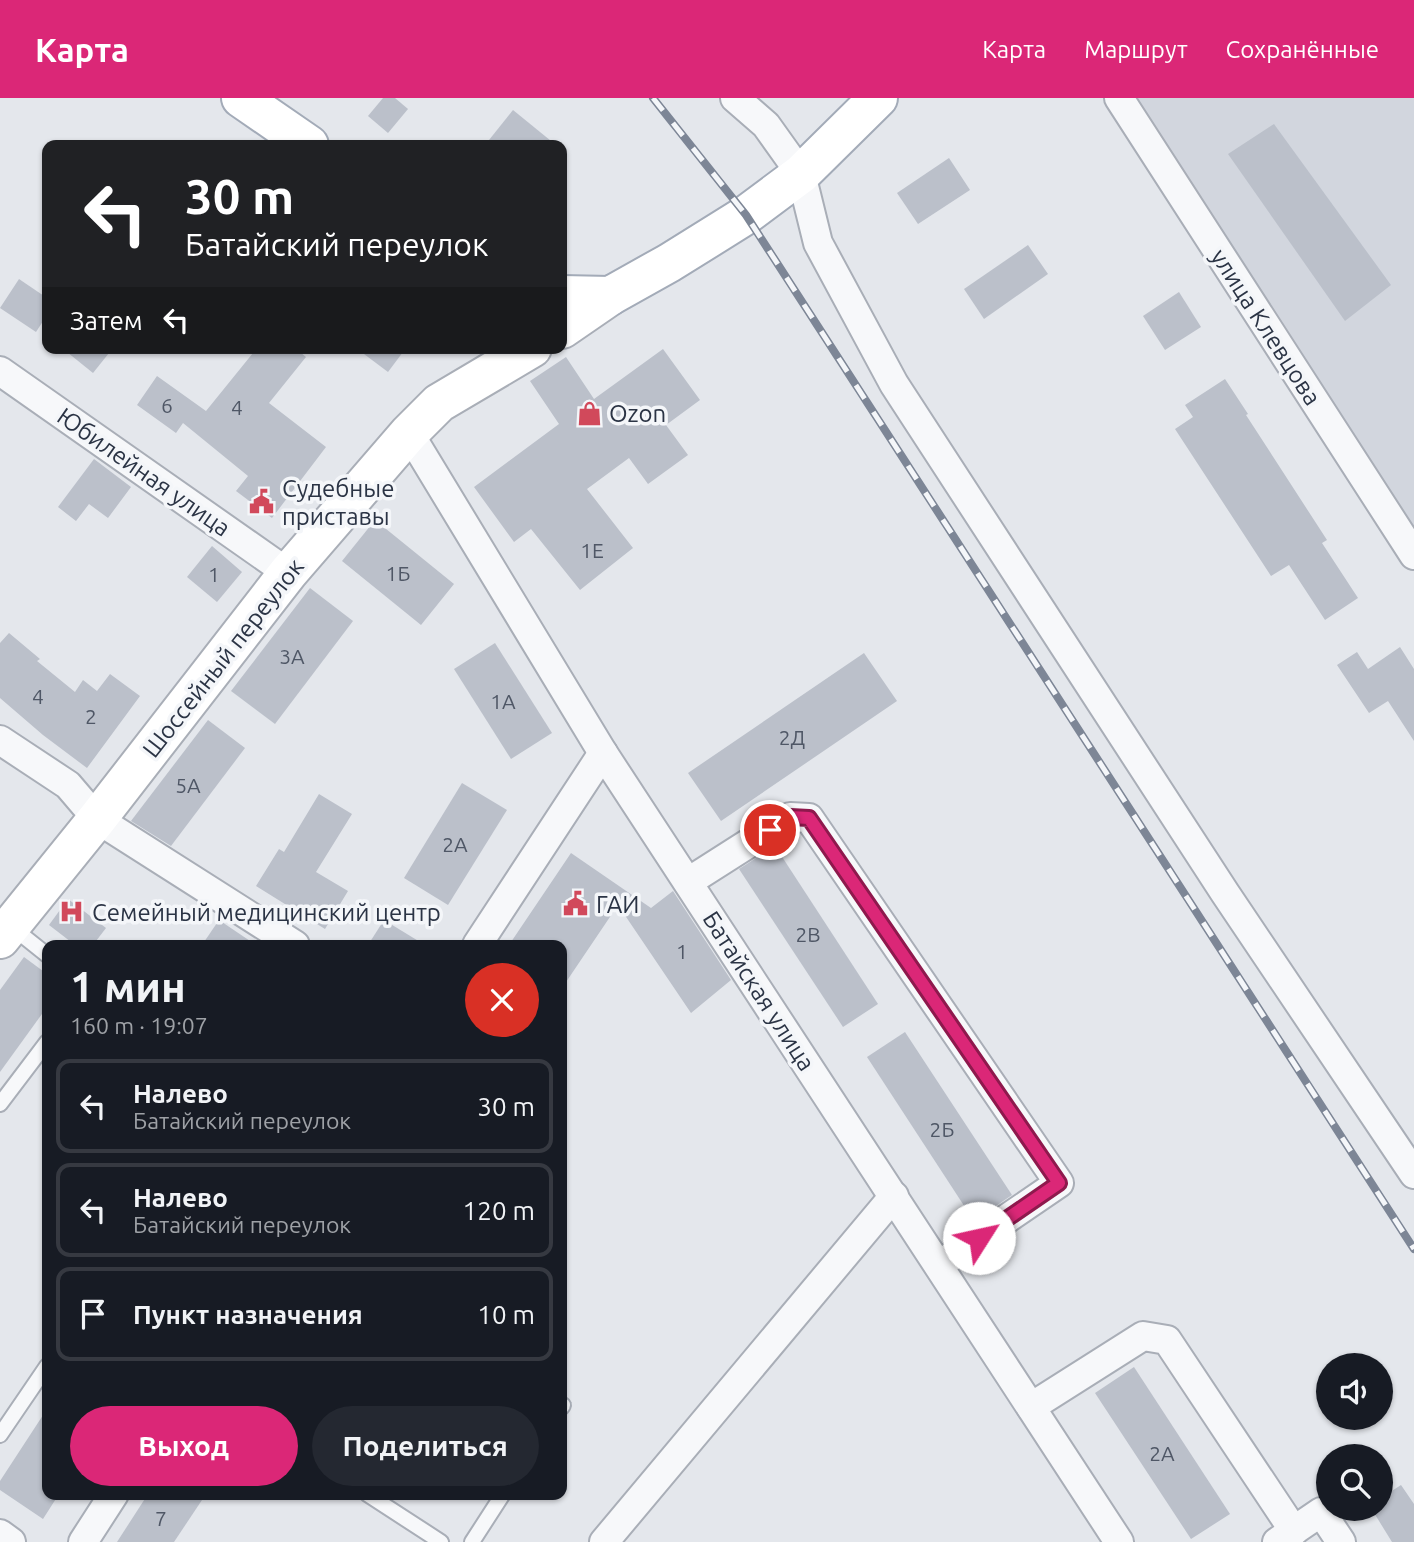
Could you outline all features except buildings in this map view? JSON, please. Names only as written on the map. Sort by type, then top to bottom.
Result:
[{"type":"main road","points":[[241,98],[302,140]]},
{"type":"main road","points":[[567,326],[610,296],[746,215],[801,174],[878,98]]},
{"type":"main road","points":[[567,295],[610,296]]},
{"type":"main road","points":[[439,403],[470,364],[474,354]]},
{"type":"main road","name":"Шоссейный переулок","points":[[6,933],[288,573],[409,433],[439,403],[523,354]]},
{"type":"street","points":[[735,98],[766,125],[801,174],[818,243],[894,384],[1225,893],[1414,1174]]},
{"type":"street","name":"улица Клевцова","points":[[1119,98],[1414,555]]},
{"type":"street","name":"Юбилейная улица","points":[[0,371],[288,573]]},
{"type":"street","name":"Батайская улица","points":[[409,433],[603,753],[1119,1542]]},
{"type":"street","points":[[0,740],[68,785],[97,819],[287,940]]},
{"type":"street","points":[[480,940],[603,753]]},
{"type":"street","points":[[688,882],[790,817],[809,818],[1059,1183],[939,1265]]},
{"type":"street","points":[[604,1542],[894,1196]]},
{"type":"street","points":[[1031,1407],[1143,1336],[1167,1340],[1285,1536],[1321,1512],[1341,1542]]},
{"type":"street","points":[[83,1542],[110,1500]]},
{"type":"street","points":[[0,1534],[11,1542]]},
{"type":"lane","points":[[6,933],[42,952]]},
{"type":"lane","points":[[0,1104],[42,1049]]},
{"type":"lane","points":[[0,1435],[42,1373]]},
{"type":"lane","points":[[376,1500],[441,1542]]},
{"type":"lane","points":[[472,1542],[499,1500]]},
{"type":"shaded area","points":[[1130,98],[1414,98],[1414,538]]},
{"type":"railway","points":[[653,98],[746,215],[1414,1249]]},
{"type":"place","name":"Ozon","points":[[589,413]]},
{"type":"place","name":"Судебные приставы","points":[[262,502]]},
{"type":"place","name":"ГАИ","points":[[576,904]]},
{"type":"place","name":"Семейный медицинский центр","points":[[72,912]]},
{"type":"route","points":[[770,830],[790,817],[809,818],[1059,1183],[979,1238]]}]
